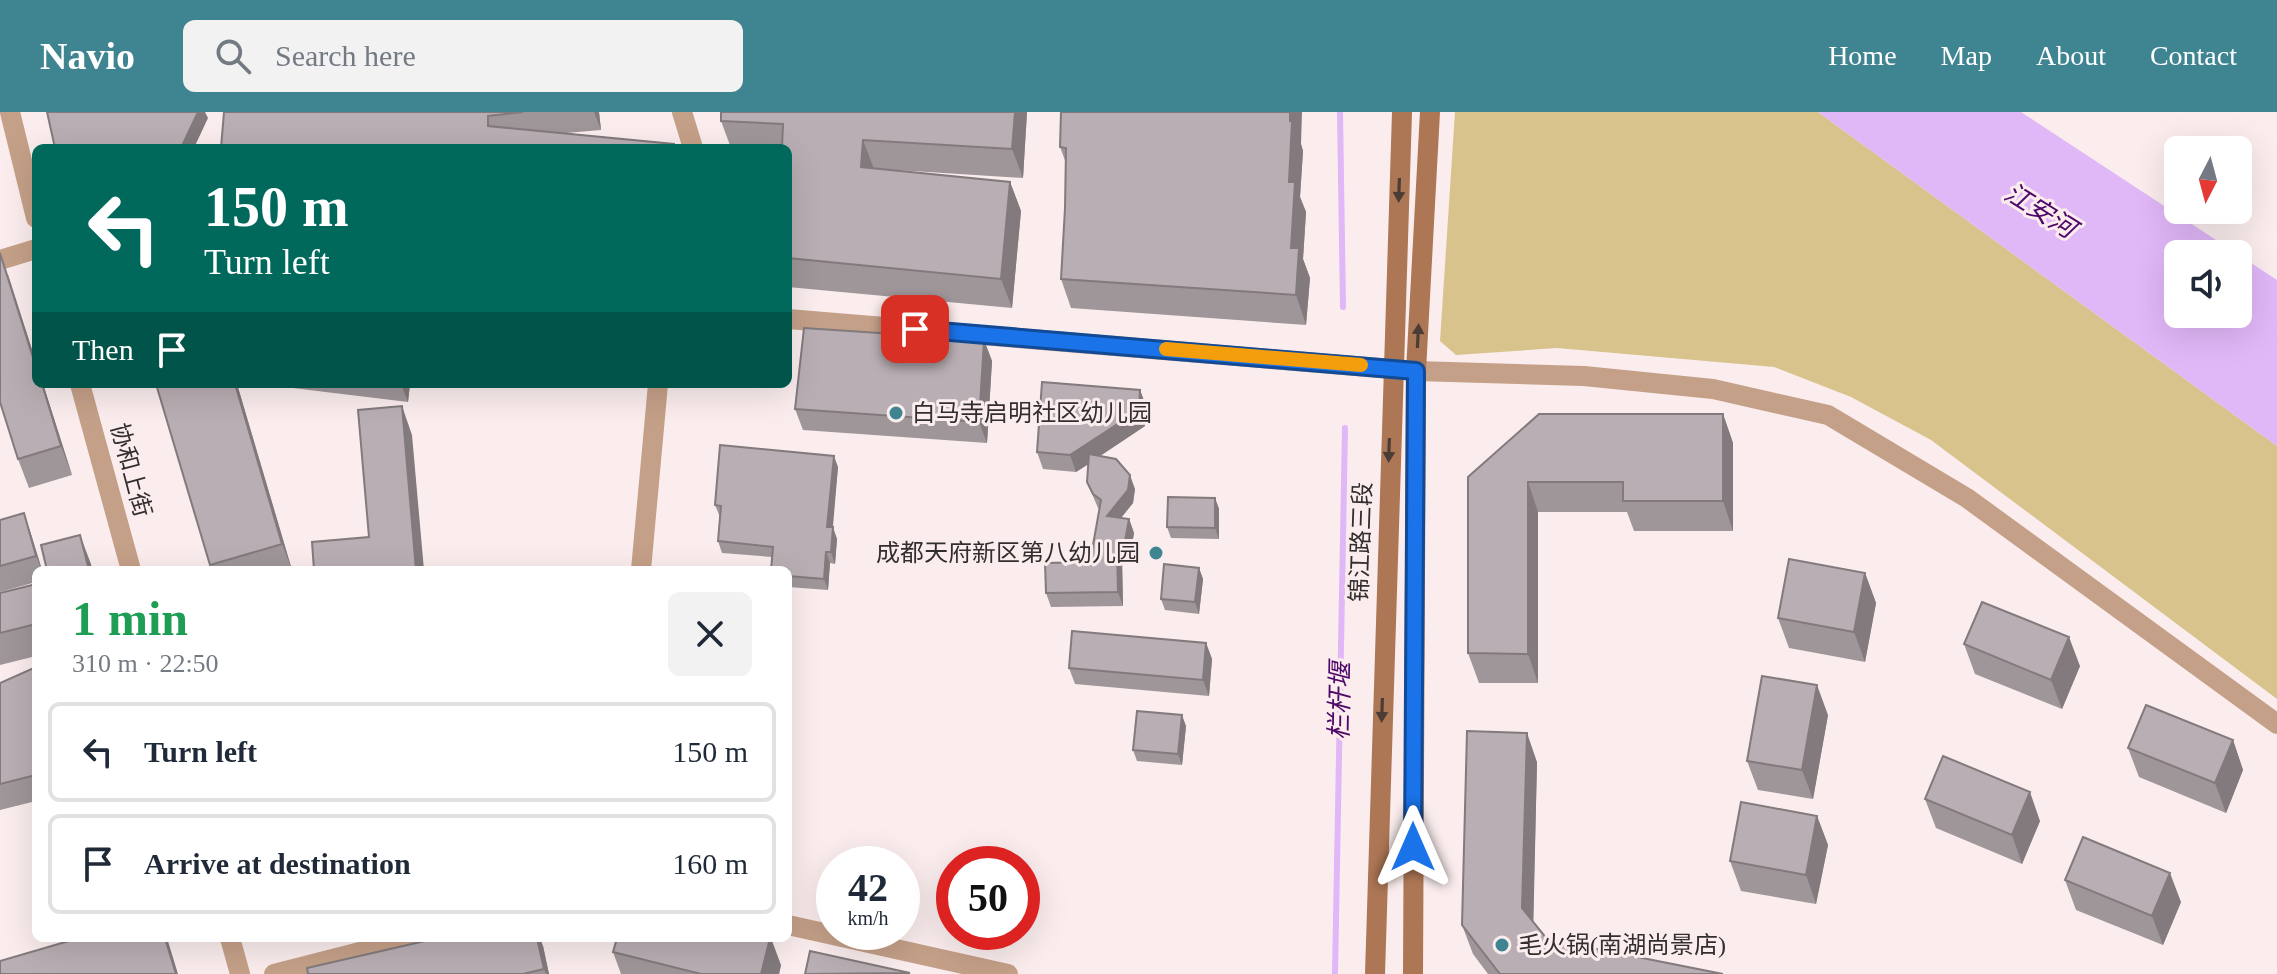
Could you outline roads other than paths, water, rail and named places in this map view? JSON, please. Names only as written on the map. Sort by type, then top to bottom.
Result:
[{"type":"main road","name":"锦江路三段","points":[[1375,974],[1402,112]]},
{"type":"main road","points":[[1413,974],[1416,371],[1430,112]]},
{"type":"street","points":[[10,112],[32,202]]},
{"type":"street","points":[[682,112],[692,144]]},
{"type":"street","points":[[0,260],[32,250]]},
{"type":"street","points":[[792,319],[1416,371],[1584,376],[1699,388],[1828,415],[1967,498],[2277,724]]},
{"type":"street","name":"协和上街","points":[[81,388],[130,566]]},
{"type":"street","points":[[641,566],[658,388]]},
{"type":"street","points":[[792,926],[1008,974]]},
{"type":"street","points":[[231,942],[240,974]]},
{"type":"street","points":[[274,974],[399,942]]},
{"type":"water","name":"江安河","points":[[1818,112],[2021,112],[2164,206],[2164,224],[2191,224],[2216,240],[2164,240],[2164,328],[2252,328],[2252,263],[2277,280],[2277,446]]},
{"type":"waterway","name":"栏杆堰","points":[[1340,112],[1343,307]]},
{"type":"waterway","name":"栏杆堰","points":[[1335,974],[1345,428]]},
{"type":"place","name":"白马寺启明社区幼儿园","points":[[896,413]]},
{"type":"place","name":"成都天府新区第八幼儿园","points":[[1156,553]]},
{"type":"place","name":"毛火锅(南湖尚景店)","points":[[1502,945]]}]
